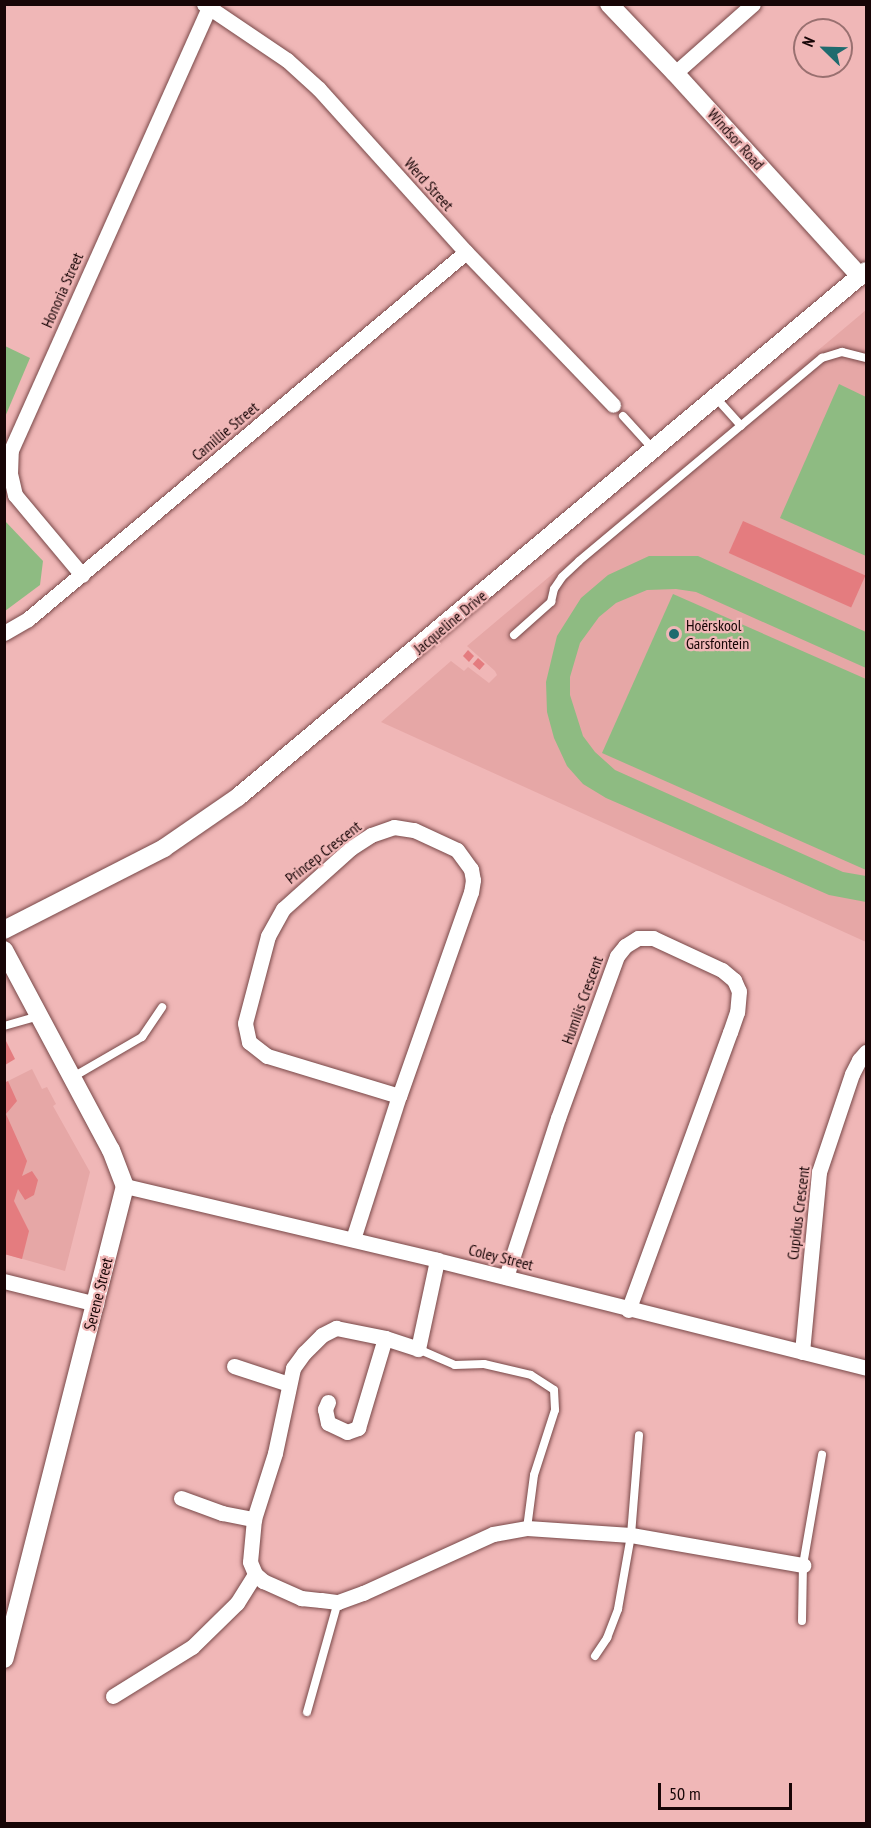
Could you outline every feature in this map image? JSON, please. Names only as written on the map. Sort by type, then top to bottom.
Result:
[{"type":"street","name":"Windsor Road","points":[[609,4],[863,274]]},
{"type":"street","points":[[675,73],[753,4]]},
{"type":"street","name":"Werd Street","points":[[206,6],[279,54],[304,75],[466,252],[618,410]]},
{"type":"street","name":"Honoria Street","points":[[81,575],[15,495],[10,474],[11,450],[206,6]]},
{"type":"street","name":"Camillie Street","points":[[4,633],[28,619],[466,252]]},
{"type":"street","name":"Jacqueline Drive","points":[[4,930],[164,848],[238,797],[717,399],[863,274]]},
{"type":"street","name":"Princep Crescent","points":[[353,1239],[399,1096],[471,892],[473,880],[471,869],[457,850],[414,831],[394,827],[371,835],[351,848],[283,909],[268,936],[245,1023],[249,1042],[267,1056],[399,1096]]},
{"type":"street","name":"Humilis Crescent","points":[[506,1277],[558,1118],[617,956],[625,946],[638,938],[653,938],[722,970],[734,980],[739,991],[737,1012],[628,1310]]},
{"type":"street","points":[[4,951],[111,1150],[125,1186]]},
{"type":"street","name":"Cupidus Crescent","points":[[802,1352],[819,1172],[852,1074],[859,1060],[867,1052]]},
{"type":"street","name":"Coley Street","points":[[125,1186],[353,1239],[628,1310],[867,1368]]},
{"type":"street","name":"Serene Street","points":[[4,1659],[125,1186]]},
{"type":"street","points":[[437,1260],[418,1349],[385,1338],[336,1328],[312,1343],[294,1368],[275,1453],[254,1519],[250,1562],[255,1574],[263,1581],[301,1598],[338,1602],[432,1564],[493,1534],[527,1528],[631,1535],[803,1565]]},
{"type":"street","points":[[4,1281],[96,1304]]},
{"type":"street","points":[[328,1402],[325,1409],[328,1423],[347,1432],[358,1428],[385,1338]]},
{"type":"street","points":[[234,1366],[289,1384]]},
{"type":"street","points":[[181,1498],[222,1513],[254,1519]]},
{"type":"street","points":[[113,1696],[192,1647],[237,1603],[255,1574]]},
{"type":"lane","points":[[514,635],[551,602],[554,589],[562,577],[822,357],[842,352],[867,358]]},
{"type":"lane","points":[[717,399],[741,426]]},
{"type":"lane","points":[[618,410],[654,450]]},
{"type":"lane","points":[[72,1078],[142,1037],[162,1007]]},
{"type":"lane","points":[[4,1026],[39,1016]]},
{"type":"lane","points":[[418,1349],[455,1365],[484,1364],[522,1372],[545,1382],[554,1390],[555,1410],[534,1475],[527,1528]]},
{"type":"lane","points":[[595,1656],[607,1638],[618,1609],[631,1535],[639,1435]]},
{"type":"lane","points":[[802,1621],[803,1565],[822,1455]]},
{"type":"lane","points":[[307,1712],[338,1602]]},
{"type":"shaded area","name":"Hoërskool Garsfontein","points":[[866,310],[866,942],[381,722],[451,661],[464,671],[468,667],[489,683],[497,675],[495,671],[467,646]]},
{"type":"shaded area","points":[[32,1069],[42,1089],[47,1087],[56,1104],[53,1106],[90,1172],[65,1271],[5,1254],[4,1083]]},
{"type":"green space","points":[[5,346],[30,358],[5,417]]},
{"type":"green space","points":[[839,384],[866,397],[866,556],[780,518]]},
{"type":"green space","points":[[5,521],[43,561],[40,585],[5,611]]},
{"type":"green space","points":[[649,556],[698,556],[866,632],[866,668],[696,592],[676,589],[647,590],[616,603],[599,617],[580,643],[570,677],[570,695],[583,736],[595,752],[615,770],[843,872],[866,876],[866,902],[829,895],[606,798],[583,784],[567,766],[554,738],[547,712],[546,682],[557,636],[581,598],[608,575]]},
{"type":"green space","points":[[673,594],[866,679],[866,870],[602,753]]},
{"type":"building","points":[[743,521],[865,576],[851,607],[729,553]]},
{"type":"building","points":[[468,650],[474,656],[469,662],[463,656]]},
{"type":"building","points":[[478,658],[485,664],[480,670],[473,664]]},
{"type":"building","points":[[5,1039],[15,1059],[5,1065]]},
{"type":"building","points":[[8,1081],[17,1101],[6,1114],[27,1161],[22,1176],[32,1171],[38,1180],[34,1195],[25,1200],[18,1189],[14,1201],[29,1231],[22,1259],[4,1254],[4,1083]]},
{"type":"place","name":"Hoërskool Garsfontein","points":[[674,634]]}]
